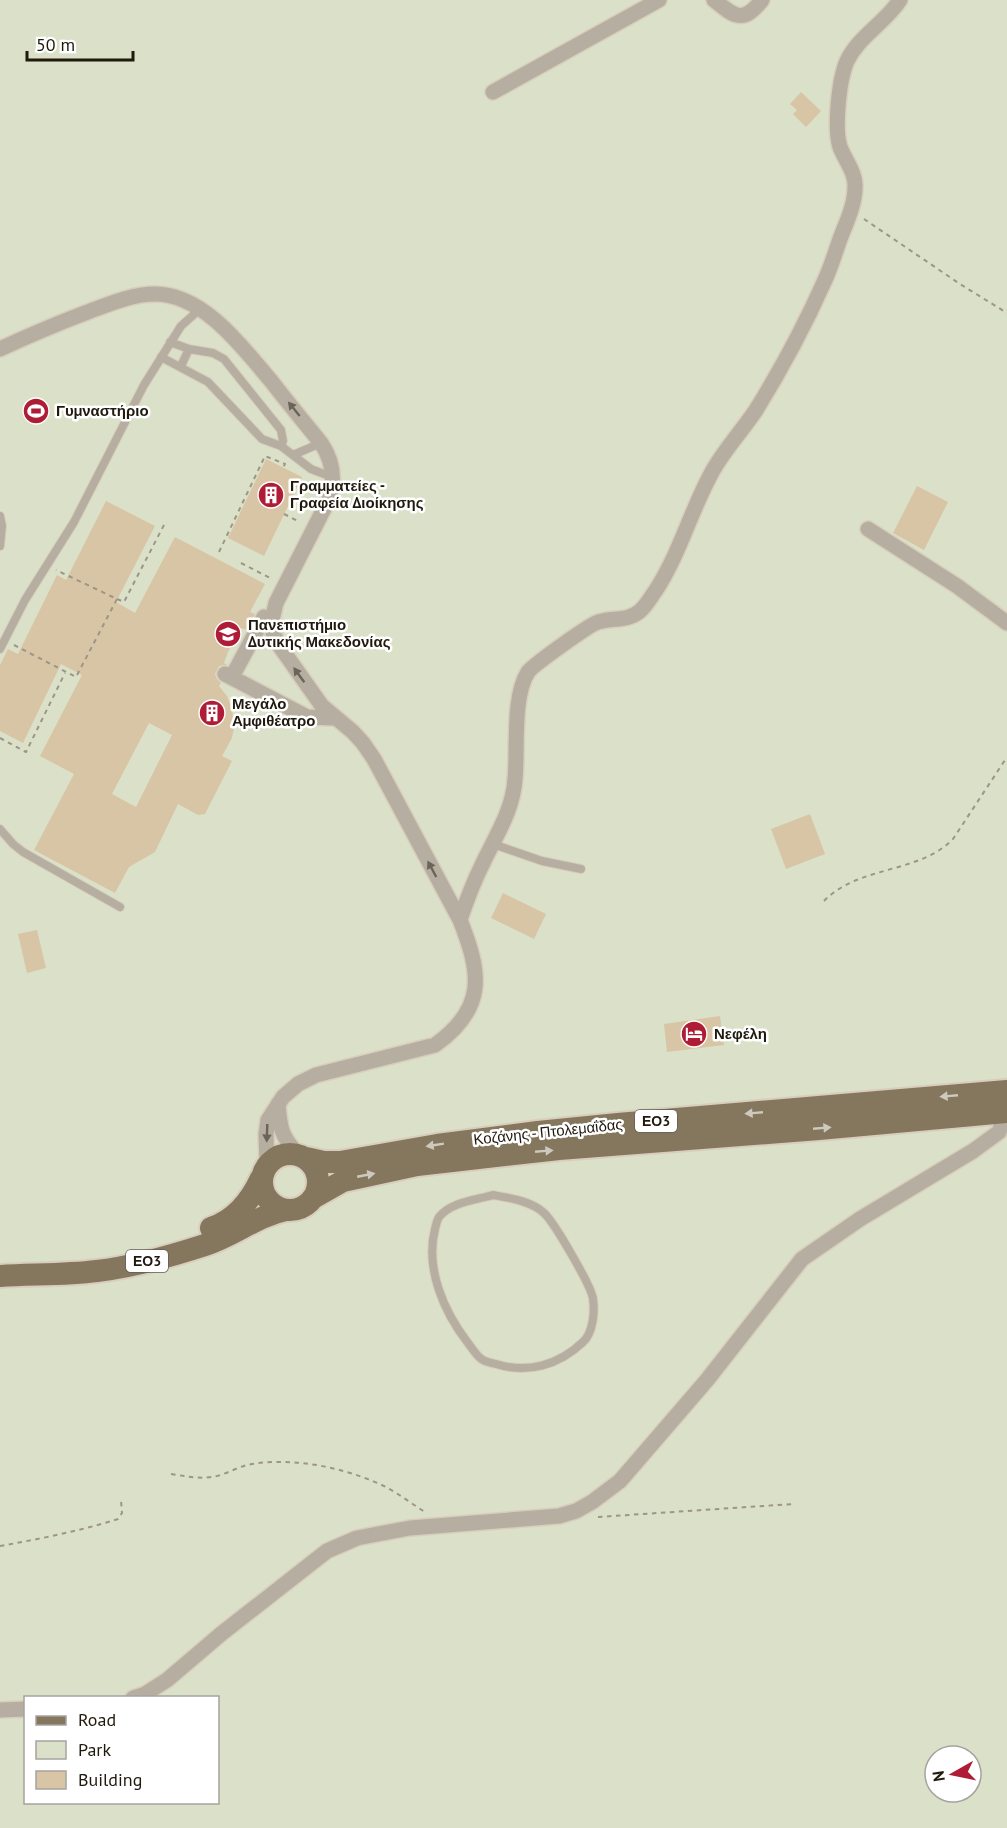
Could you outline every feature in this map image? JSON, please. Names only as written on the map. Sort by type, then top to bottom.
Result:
[{"type":"main road","name":"Κοζάνης - Πτολεμαΐδας","points":[[303,1156],[324,1162],[340,1162],[447,1143],[618,1124],[1007,1105]]},
{"type":"main road","name":"Κοζάνης - Πτολεμαΐδας","points":[[314,1198],[343,1181],[417,1165],[559,1149],[819,1129],[1007,1105]]},
{"type":"main road","name":"ΕΟ3","points":[[0,1261],[106,1255],[217,1226],[231,1217],[251,1197],[273,1158],[290,1153],[303,1156]]},
{"type":"main road","points":[[303,1156],[314,1167],[318,1177],[318,1188],[314,1198]]},
{"type":"main road","points":[[264,1171],[262,1189],[267,1199],[275,1207],[286,1210]]},
{"type":"main road","name":"ΕΟ3","points":[[0,1276],[98,1271],[137,1264],[218,1241],[257,1219],[301,1208],[314,1198]]},
{"type":"street","points":[[493,92],[659,0]]},
{"type":"street","points":[[714,0],[728,12],[745,16],[754,11],[762,0]]},
{"type":"street","points":[[459,920],[512,801],[517,722],[522,688],[528,673],[540,661],[591,625],[632,617],[648,601],[674,558],[712,471],[754,412],[787,356],[826,278],[850,211],[855,190],[855,182],[840,148],[838,134],[839,99],[845,65],[863,38],[900,0]]},
{"type":"street","points":[[0,349],[84,313],[138,295],[170,295],[184,300],[217,321],[247,352],[321,443],[329,458],[333,486],[330,497],[276,603],[272,620],[273,633],[299,676],[322,706],[358,738],[374,759],[459,920],[473,955],[476,978],[471,1003],[462,1021],[435,1045],[316,1075],[298,1084],[283,1097],[268,1120],[264,1171]]},
{"type":"street","points":[[868,529],[957,586],[1007,623]]},
{"type":"street","points":[[272,620],[264,617],[228,676],[307,717],[334,718]]},
{"type":"street","points":[[278,1104],[283,1134],[287,1143],[303,1156]]},
{"type":"street","points":[[139,1696],[167,1680],[221,1634],[327,1551],[357,1538],[410,1528],[559,1516],[576,1511],[608,1491],[636,1465],[802,1259],[870,1213],[973,1151],[999,1132],[1007,1105]]},
{"type":"street","points":[[0,1710],[24,1709]]},
{"type":"lane","points":[[0,649],[25,600],[74,522],[144,385],[170,342],[182,326],[200,309]]},
{"type":"lane","points":[[170,342],[189,349],[213,353],[224,359],[281,430],[283,441],[281,446]]},
{"type":"lane","points":[[181,366],[189,349]]},
{"type":"lane","points":[[161,357],[208,382],[262,439],[281,446],[311,469],[332,477]]},
{"type":"lane","points":[[293,455],[321,443]]},
{"type":"lane","points":[[0,516],[2,526],[0,546]]},
{"type":"lane","points":[[0,829],[13,844],[24,852],[120,907]]},
{"type":"lane","points":[[493,844],[543,861],[581,869]]},
{"type":"lane","points":[[493,1195],[533,1205],[545,1214],[587,1282],[593,1298],[593,1317],[588,1338],[560,1361],[542,1366],[520,1370],[482,1360],[459,1331],[444,1303],[432,1267],[431,1244],[438,1218],[452,1206],[493,1195]]},
{"type":"path","points":[[850,211],[1007,313]]},
{"type":"path","points":[[219,552],[265,456],[285,464],[283,467]]},
{"type":"path","points":[[284,514],[314,529]]},
{"type":"path","points":[[48,566],[124,602],[165,523]]},
{"type":"path","points":[[241,563],[285,586]]},
{"type":"path","points":[[4,640],[76,677],[117,599]]},
{"type":"path","points":[[0,738],[26,752],[65,672]]},
{"type":"path","points":[[824,901],[841,886],[924,858],[944,848],[1007,757]]},
{"type":"path","points":[[171,1474],[194,1478],[213,1477],[249,1464],[267,1463],[332,1468],[351,1473],[389,1489],[445,1525]]},
{"type":"path","points":[[0,1546],[101,1525],[118,1519],[122,1512],[121,1500]]},
{"type":"path","points":[[576,1511],[582,1516],[594,1517],[793,1504]]},
{"type":"green space","points":[[0,0],[1007,0],[1007,1828],[0,1828]]},
{"type":"building","points":[[801,92],[821,111],[806,127],[793,114],[797,110],[790,104]]},
{"type":"building","name":"Γραμματείες - Γραφεία Διοίκησης","points":[[266,459],[302,477],[264,556],[228,538]]},
{"type":"building","points":[[917,486],[948,502],[924,550],[893,533]]},
{"type":"building","points":[[106,501],[155,526],[116,602],[135,613],[175,537],[265,584],[250,612],[255,614],[246,630],[241,628],[228,652],[224,663],[227,665],[219,666],[215,674],[232,709],[234,728],[232,738],[222,756],[232,761],[205,814],[198,815],[178,804],[155,852],[129,867],[115,893],[34,850],[74,774],[40,756],[82,675],[61,664],[23,743],[0,731],[0,665],[8,649],[18,654],[57,575],[66,580]],"holes":[[[149,723],[172,735],[136,807],[112,794]]]},
{"type":"building","points":[[810,814],[825,854],[786,869],[771,829]]},
{"type":"building","points":[[503,893],[546,914],[534,939],[491,918]]},
{"type":"building","points":[[37,930],[46,968],[27,973],[18,934]]},
{"type":"building","name":"Νεφέλη","points":[[720,1016],[724,1045],[667,1052],[664,1024]]},
{"type":"place","name":"Γυμναστήριο","points":[[36,411]]},
{"type":"place","name":"Γραμματείες - Γραφεία Διοίκησης","points":[[271,495]]},
{"type":"place","name":"Πανεπιστήμιο Δυτικής Μακεδονίας","points":[[228,634]]},
{"type":"place","name":"Μεγάλο Αμφιθέατρο","points":[[212,713]]},
{"type":"place","name":"Νεφέλη","points":[[694,1034]]}]
